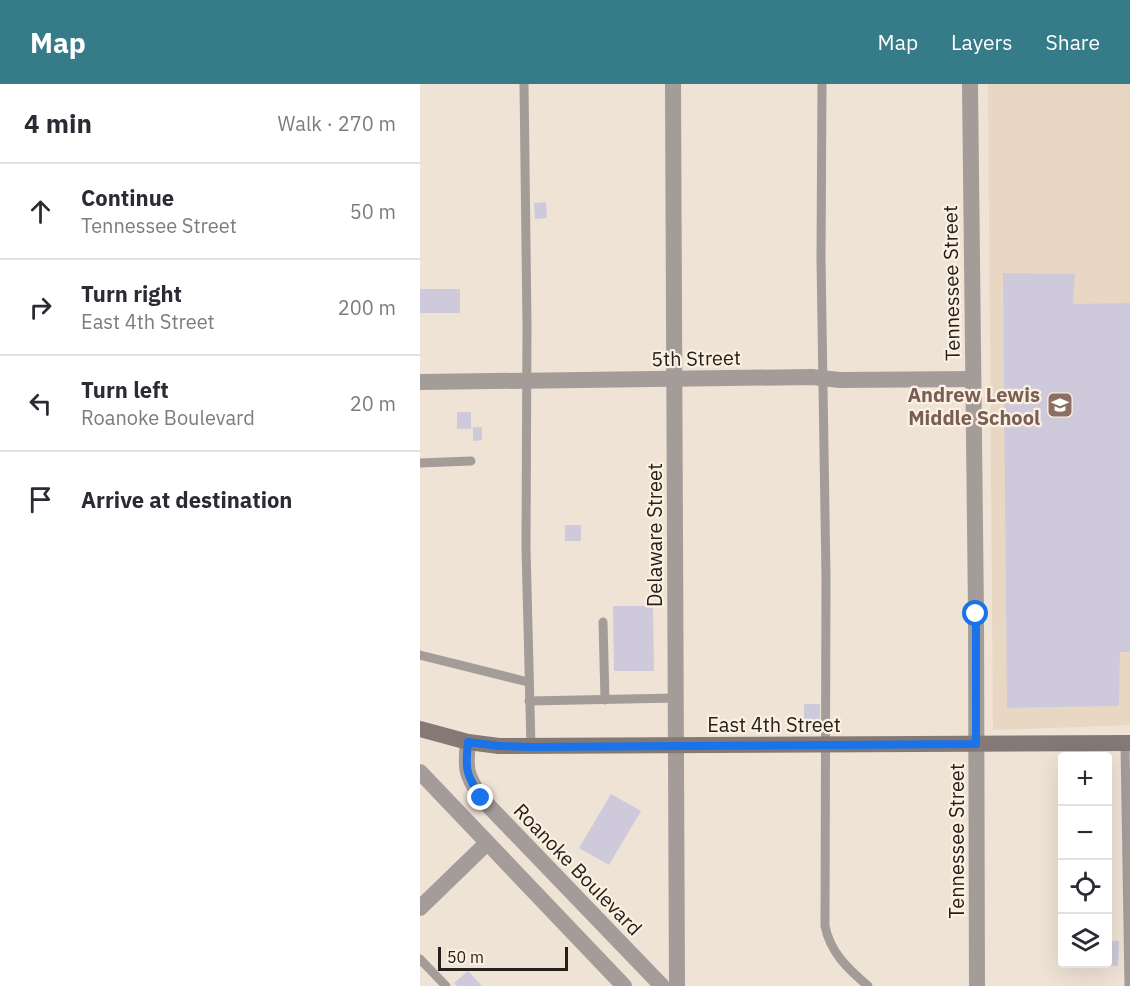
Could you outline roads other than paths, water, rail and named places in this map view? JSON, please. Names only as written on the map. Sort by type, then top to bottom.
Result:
[{"type":"main road","name":"East 4th Street","points":[[420,729],[468,742],[531,747],[1128,743]]},
{"type":"street","name":"Delaware Street","points":[[673,84],[677,986]]},
{"type":"street","name":"Tennessee Street","points":[[970,84],[977,986]]},
{"type":"street","name":"5th Street","points":[[420,382],[812,377],[973,379]]},
{"type":"street","name":"Roanoke Boulevard","points":[[468,742],[466,765],[468,778],[481,798],[663,986]]},
{"type":"street","points":[[420,772],[624,986]]},
{"type":"street","points":[[420,908],[487,843]]},
{"type":"lane","points":[[524,84],[526,548],[531,747]]},
{"type":"lane","points":[[822,84],[825,926],[828,939],[835,952],[850,971],[868,986]]},
{"type":"lane","points":[[420,463],[471,461]]},
{"type":"lane","points":[[603,622],[605,700]]},
{"type":"lane","points":[[420,655],[528,682]]},
{"type":"lane","points":[[529,701],[676,698]]},
{"type":"lane","points":[[1128,743],[1129,986]]},
{"type":"lane","points":[[420,959],[446,986]]},
{"type":"place","name":"Andrew Lewis Middle School","points":[[1060,405]]}]
